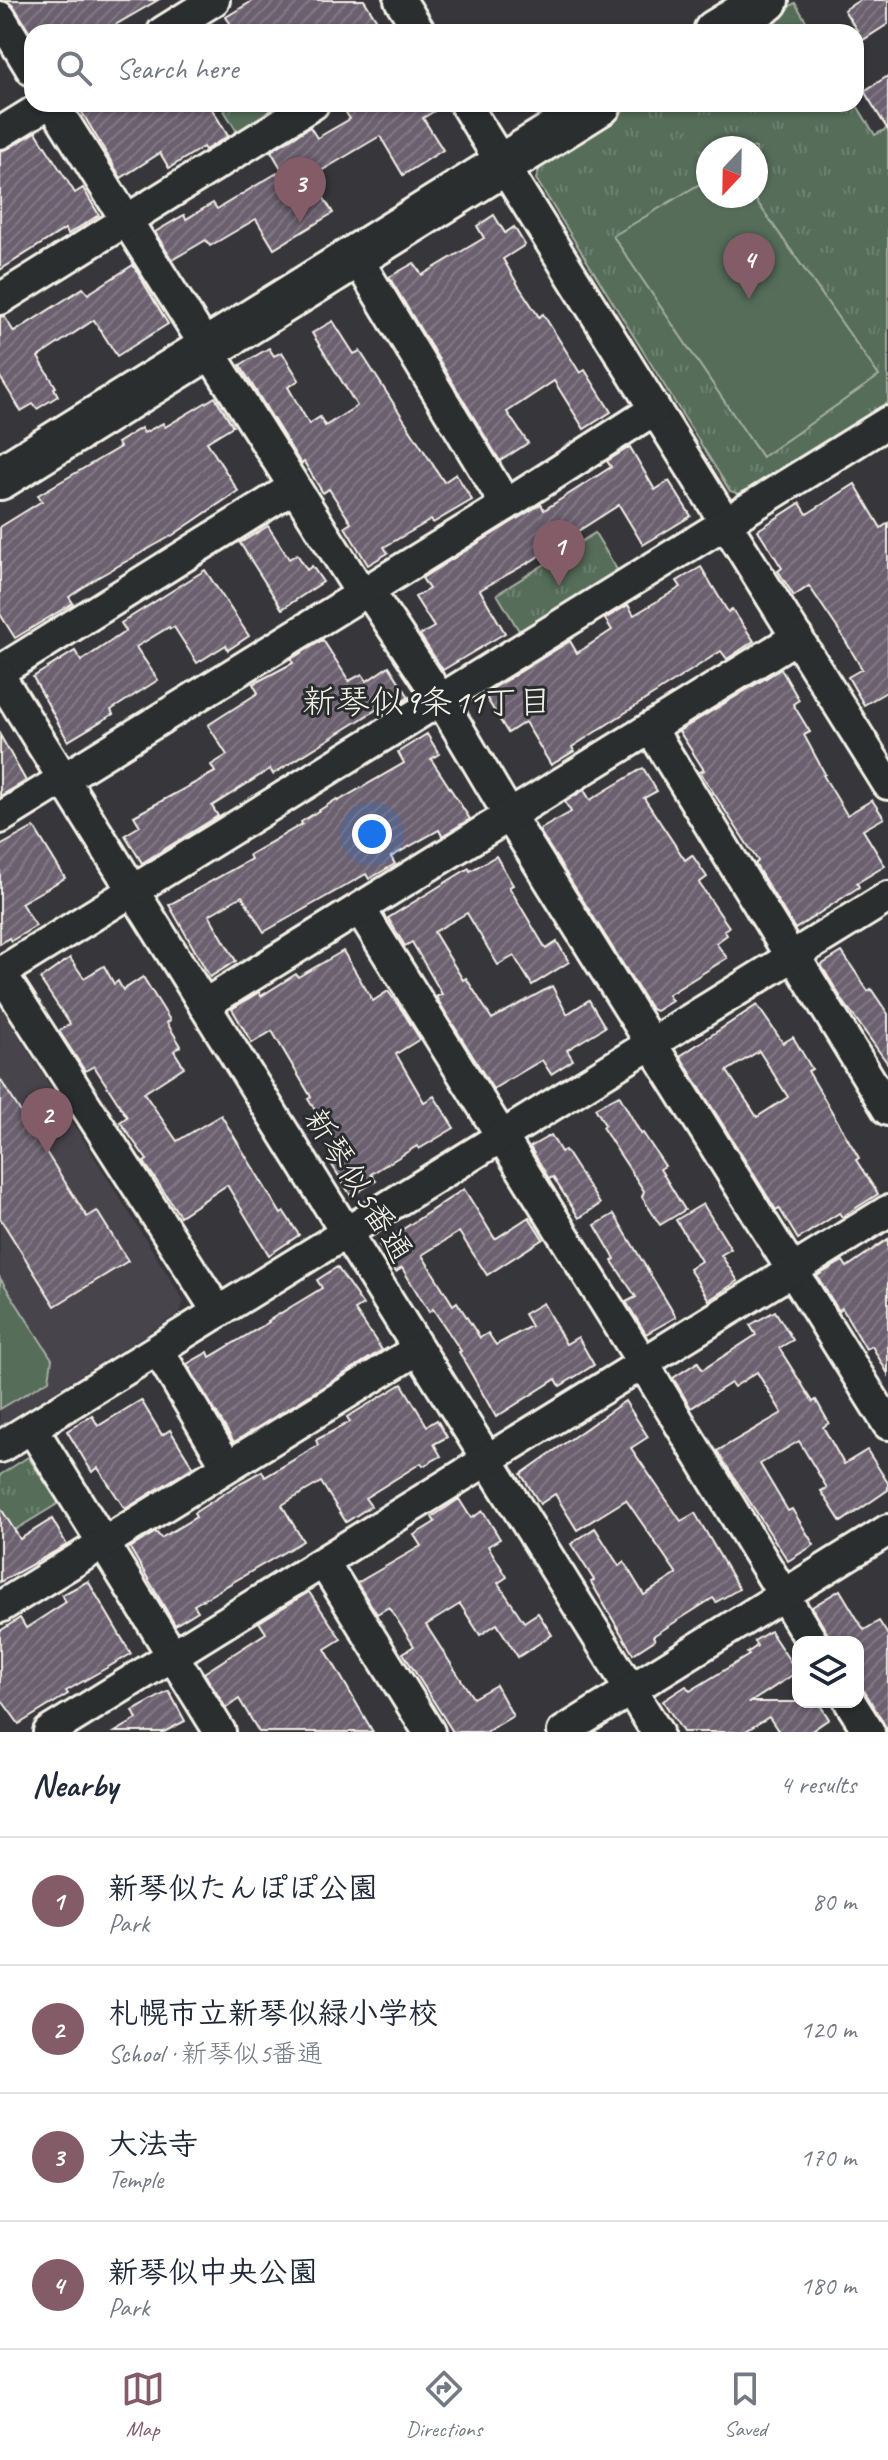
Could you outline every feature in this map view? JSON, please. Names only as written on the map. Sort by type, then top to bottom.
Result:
[{"type":"street","points":[[176,24],[214,0]]},
{"type":"street","points":[[400,0],[415,24]]},
{"type":"street","points":[[728,24],[767,0]]},
{"type":"street","points":[[0,17],[24,57]]},
{"type":"street","points":[[0,133],[36,112]]},
{"type":"street","points":[[55,112],[294,487],[441,700],[509,815],[888,1424]]},
{"type":"street","points":[[0,299],[300,112]]},
{"type":"street","points":[[470,112],[888,784]]},
{"type":"street","points":[[0,478],[587,112]]},
{"type":"street","points":[[356,257],[506,505]]},
{"type":"street","points":[[0,818],[506,505],[655,409]]},
{"type":"street","points":[[218,1312],[0,973],[726,523],[883,435]]},
{"type":"street","points":[[0,674],[294,487]]},
{"type":"street","points":[[204,1005],[797,637]]},
{"type":"street","name":"新琴似5番通","points":[[0,674],[657,1732]]},
{"type":"street","points":[[651,729],[888,1110]]},
{"type":"street","points":[[0,1447],[888,897]]},
{"type":"street","points":[[360,909],[643,1363],[808,1636]]},
{"type":"street","points":[[49,1732],[888,1211]]},
{"type":"street","points":[[0,1607],[418,1349]]},
{"type":"street","points":[[158,1350],[227,1466]]},
{"type":"street","points":[[32,1428],[220,1732]]},
{"type":"street","points":[[563,1732],[888,1530]]},
{"type":"street","points":[[324,1563],[429,1732]]},
{"type":"street","points":[[854,1708],[869,1732]]},
{"type":"shaded area","points":[[0,1006],[184,1301],[180,1313],[0,1425]]},
{"type":"green space","points":[[795,3],[808,24],[762,24]]},
{"type":"green space","points":[[225,112],[275,112],[241,138]]},
{"type":"green space","points":[[622,112],[861,112],[875,135],[888,128],[888,402],[739,494],[730,491],[536,179],[542,162]]},
{"type":"green space","points":[[696,186],[696,208],[761,208],[879,376],[762,457],[613,236]]},
{"type":"green space","points":[[595,533],[622,578],[524,639],[497,594]]},
{"type":"green space","points":[[0,1278],[52,1359],[49,1380],[0,1409]]},
{"type":"green space","points":[[28,1457],[59,1503],[0,1539],[0,1475]]},
{"type":"building","points":[[6,0],[158,0],[117,24],[25,24]]},
{"type":"building","points":[[254,0],[364,0],[379,24],[231,24],[226,17]]},
{"type":"building","points":[[860,0],[888,0],[888,24],[864,39],[864,24],[853,24],[844,10]]},
{"type":"building","points":[[888,76],[888,130],[864,91]]},
{"type":"building","points":[[82,112],[214,112],[228,136],[169,168],[160,153],[121,178]]},
{"type":"building","points":[[346,112],[433,112],[423,118],[443,150],[403,175],[380,136],[311,177],[333,213],[274,249],[256,219],[210,246],[206,240],[172,260],[155,232],[213,203],[217,209],[282,170],[271,151],[310,127],[317,138],[350,119]]},
{"type":"building","points":[[36,132],[75,193],[83,188],[99,215],[68,234],[65,229],[0,270],[0,151]]},
{"type":"building","points":[[494,215],[505,233],[514,227],[525,245],[503,259],[518,285],[539,317],[543,314],[580,373],[585,370],[611,412],[584,429],[554,381],[507,412],[528,443],[500,461],[389,277],[414,263],[422,275],[484,238],[477,226]]},
{"type":"building","points":[[133,265],[168,324],[117,356],[94,320],[38,357],[58,396],[37,409],[33,404],[21,411],[0,377],[0,317],[4,316],[14,332],[83,288],[88,294]]},
{"type":"building","points":[[333,321],[354,354],[360,351],[444,482],[456,474],[472,500],[384,547],[388,553],[368,565],[345,527],[351,523],[329,489],[323,493],[304,462],[301,464],[240,365],[269,348],[274,356],[282,352],[299,380],[288,387],[309,424],[320,417],[325,426],[357,406],[312,333]]},
{"type":"building","points":[[215,397],[233,426],[207,442],[238,491],[173,535],[95,579],[69,597],[73,603],[15,638],[0,614],[0,527],[42,501],[38,495],[120,447],[117,443],[141,428],[144,433],[163,423],[165,427]]},
{"type":"building","points":[[630,447],[655,490],[669,481],[691,516],[643,545],[619,505],[480,590],[505,633],[443,670],[420,635],[434,627],[415,597],[429,589],[422,578],[541,504],[544,510],[611,467],[607,461]]},
{"type":"building","points":[[855,484],[881,528],[888,523],[888,691],[864,705],[848,677],[862,669],[842,635],[809,586],[794,596],[778,571],[782,568],[758,530],[800,503],[807,514]]},
{"type":"building","points":[[268,526],[289,559],[297,554],[307,570],[312,566],[323,582],[282,609],[240,543]]},
{"type":"building","points":[[701,567],[728,612],[732,609],[754,641],[727,659],[721,651],[572,747],[574,751],[551,765],[525,722],[508,733],[484,694],[570,641],[577,653],[612,630],[605,619],[628,605],[634,615],[681,587],[677,581]]},
{"type":"building","points":[[205,570],[249,636],[228,650],[226,645],[197,663],[174,627],[169,627],[136,647],[158,680],[111,710],[113,714],[68,741],[33,677],[75,651],[81,661],[126,631],[121,623]]},
{"type":"building","points":[[323,640],[349,681],[362,674],[367,681],[389,666],[409,697],[391,709],[387,703],[273,774],[270,769],[212,806],[218,816],[142,863],[125,835],[140,826],[134,816],[215,772],[211,765],[227,755],[208,725],[258,693],[253,684],[293,663],[291,659]]},
{"type":"building","points":[[781,669],[799,700],[793,704],[810,732],[804,735],[847,815],[872,800],[884,818],[863,830],[885,866],[795,929],[755,864],[758,861],[700,772],[704,770],[679,731]]},
{"type":"building","points":[[427,734],[439,754],[431,759],[470,819],[442,836],[439,830],[391,857],[395,864],[369,879],[366,874],[264,932],[242,896],[209,915],[236,961],[210,977],[169,905],[251,859],[249,855],[337,799],[404,763],[398,752]]},
{"type":"building","points":[[0,735],[26,781],[0,796]]},
{"type":"building","points":[[643,768],[657,791],[644,798],[685,860],[692,855],[707,877],[699,883],[729,927],[724,930],[727,935],[716,943],[727,958],[668,995],[672,1001],[656,1011],[651,1009],[539,830],[571,812],[565,802],[584,790],[590,800]]},
{"type":"building","points":[[34,827],[65,878],[21,903],[36,926],[0,944],[0,846]]},
{"type":"building","points":[[496,856],[513,885],[509,887],[546,949],[557,942],[569,962],[532,985],[514,956],[498,965],[467,913],[434,932],[463,980],[466,978],[492,1019],[552,986],[567,1014],[589,1000],[605,1027],[567,1050],[573,1060],[551,1074],[542,1060],[493,1089],[436,997],[442,994],[412,942],[405,946],[388,918],[469,868],[470,871]]},
{"type":"building","points":[[343,951],[373,1001],[388,991],[420,1039],[396,1054],[424,1102],[434,1096],[454,1128],[371,1174],[376,1181],[351,1196],[332,1165],[345,1157],[308,1099],[311,1097],[272,1031],[252,1043],[232,1009],[259,992],[261,996],[296,974],[298,977]]},
{"type":"building","points":[[842,952],[888,1014],[888,1064],[821,965]]},
{"type":"building","points":[[70,958],[84,978],[104,966],[114,984],[118,981],[123,990],[143,977],[170,1020],[167,1023],[181,1046],[174,1051],[184,1067],[144,1093],[177,1141],[221,1115],[281,1214],[284,1212],[299,1235],[269,1255],[227,1185],[180,1216],[120,1122],[127,1117],[94,1066],[85,1071],[59,1031],[70,1024],[40,979]]},
{"type":"building","points":[[757,1005],[783,1043],[793,1037],[812,1069],[808,1071],[859,1158],[856,1160],[878,1194],[842,1217],[839,1213],[798,1239],[779,1208],[776,1210],[680,1056]],"holes":[[[759,1051],[788,1097],[757,1117],[727,1071]]]},
{"type":"building","points":[[0,1079],[87,1217],[97,1211],[128,1261],[55,1306],[0,1218]]},
{"type":"building","points":[[619,1095],[641,1134],[665,1166],[660,1169],[685,1210],[660,1225],[642,1197],[644,1191],[602,1127],[605,1125],[595,1108]]},
{"type":"building","points":[[551,1135],[561,1152],[565,1150],[600,1204],[579,1218],[553,1177],[549,1179],[530,1147]]},
{"type":"building","points":[[464,1189],[495,1239],[529,1217],[543,1239],[487,1275],[459,1232],[422,1255],[453,1305],[457,1302],[480,1338],[488,1333],[496,1345],[531,1326],[524,1314],[543,1303],[566,1344],[578,1337],[594,1365],[560,1386],[556,1379],[496,1417],[461,1351],[433,1309],[429,1312],[402,1268],[396,1272],[379,1245]]},
{"type":"building","points":[[703,1204],[731,1249],[721,1255],[738,1281],[709,1300],[689,1269],[701,1261],[676,1220]]},
{"type":"building","points":[[614,1214],[676,1317],[646,1334],[626,1302],[636,1297],[612,1261],[615,1259],[595,1225]]},
{"type":"building","points":[[888,1239],[888,1374],[872,1346],[866,1349],[842,1308],[839,1311],[817,1276],[843,1261],[847,1267]]},
{"type":"building","points":[[337,1267],[363,1305],[355,1310],[382,1350],[234,1442],[187,1364],[208,1352],[210,1357],[322,1288],[317,1280]]},
{"type":"building","points":[[775,1311],[793,1340],[779,1348],[829,1423],[823,1427],[844,1464],[867,1450],[888,1483],[888,1490],[841,1522],[821,1491],[827,1488],[799,1441],[760,1464],[788,1511],[792,1509],[814,1545],[788,1561],[717,1451],[782,1413],[757,1372],[734,1387],[731,1383],[691,1408],[673,1378],[698,1362],[702,1370],[756,1335],[750,1325]]},
{"type":"building","points":[[402,1384],[427,1426],[437,1420],[447,1437],[434,1444],[441,1456],[423,1466],[421,1463],[365,1498],[371,1506],[346,1522],[321,1482],[282,1505],[303,1541],[194,1605],[198,1611],[175,1625],[130,1548],[156,1532],[161,1538],[196,1517],[194,1513],[262,1471],[265,1477],[318,1445],[316,1440],[350,1422],[347,1417]]},
{"type":"building","points":[[141,1400],[162,1435],[170,1430],[193,1467],[125,1509],[98,1468],[92,1472],[67,1431],[92,1415],[98,1426]]},
{"type":"building","points":[[625,1401],[648,1437],[631,1448],[681,1521],[695,1513],[739,1589],[716,1602],[713,1598],[653,1636],[655,1640],[633,1654],[571,1544],[595,1528],[619,1566],[624,1562],[644,1595],[677,1574],[626,1500],[577,1530],[555,1494],[540,1504],[521,1474]]},
{"type":"building","points":[[459,1499],[471,1518],[483,1511],[500,1539],[488,1546],[507,1577],[498,1583],[524,1622],[538,1613],[552,1635],[518,1657],[497,1624],[480,1635],[460,1604],[426,1625],[473,1698],[496,1685],[513,1716],[486,1732],[453,1732],[403,1653],[414,1646],[389,1607],[377,1614],[357,1583],[421,1546],[414,1535],[435,1522],[432,1517]]},
{"type":"building","points":[[0,1507],[20,1539],[52,1519],[67,1545],[0,1582]]},
{"type":"building","points":[[88,1581],[131,1654],[66,1691],[68,1694],[19,1724],[0,1698],[0,1631],[20,1618],[26,1628],[66,1602],[62,1595]]},
{"type":"building","points":[[840,1590],[864,1630],[879,1621],[888,1635],[888,1731],[864,1691],[864,1636],[828,1636],[812,1607]]},
{"type":"building","points":[[309,1592],[341,1639],[325,1649],[373,1732],[259,1732],[239,1699],[226,1708],[204,1673],[266,1633],[259,1622]]},
{"type":"building","points":[[770,1631],[792,1664],[792,1675],[751,1702],[792,1702],[792,1708],[822,1708],[829,1719],[810,1732],[779,1732],[769,1717],[744,1732],[683,1732],[663,1701],[686,1686],[690,1691],[749,1655],[747,1653],[757,1646],[754,1641]]},
{"type":"building","points":[[169,1691],[185,1721],[164,1732],[115,1732],[137,1719],[133,1711]]},
{"type":"place","name":"大法寺","points":[[300,223]]},
{"type":"place","name":"新琴似中央公園","points":[[749,299]]},
{"type":"place","name":"新琴似たんぽぽ公園","points":[[559,586]]},
{"type":"place","name":"札幌市立新琴似緑小学校","points":[[47,1154]]},
{"type":"district","name":"新琴似9条11丁目","points":[[427,701]]}]
